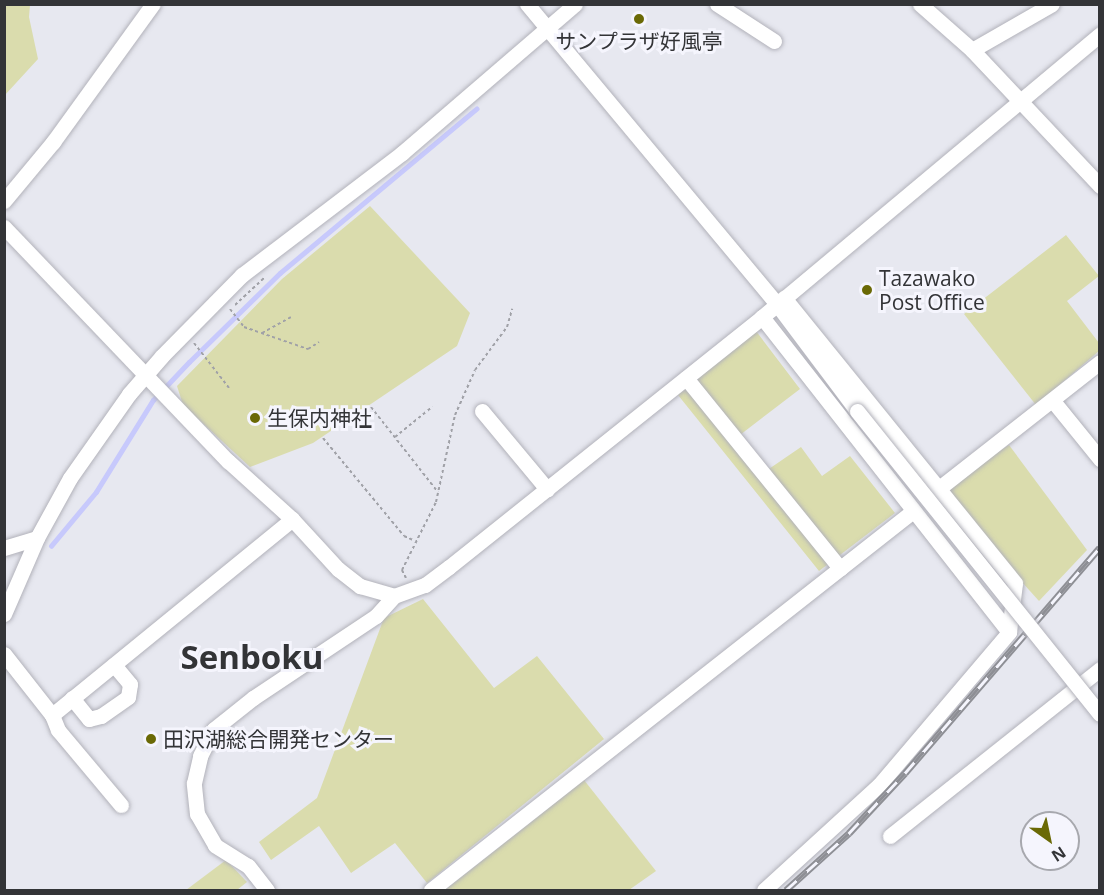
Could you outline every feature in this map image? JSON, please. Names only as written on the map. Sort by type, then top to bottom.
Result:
[{"type":"street","points":[[4,201],[54,142],[153,4]]},
{"type":"street","points":[[527,4],[780,300],[1015,583],[1009,633],[879,785],[764,891]]},
{"type":"street","points":[[4,614],[38,538],[70,478],[146,375],[242,275],[402,153],[548,30],[575,4]]},
{"type":"street","points":[[717,4],[774,41]]},
{"type":"street","points":[[920,4],[972,50],[1100,186]]},
{"type":"street","points":[[972,50],[1052,4]]},
{"type":"street","points":[[4,227],[228,461],[292,519],[360,586],[394,596],[414,591],[686,378],[1100,34]]},
{"type":"street","points":[[780,300],[857,411],[1100,714]]},
{"type":"street","points":[[762,317],[1009,633]]},
{"type":"street","points":[[938,489],[1100,362]]},
{"type":"street","points":[[686,378],[840,568]]},
{"type":"street","points":[[1053,401],[1100,459]]},
{"type":"street","points":[[482,411],[546,489]]},
{"type":"street","points":[[431,891],[913,511]]},
{"type":"street","points":[[52,715],[292,519]]},
{"type":"street","points":[[4,548],[38,538]]},
{"type":"street","points":[[267,891],[248,866],[215,845],[197,814],[194,783],[200,756],[214,729],[253,698],[376,616],[394,596]]},
{"type":"street","points":[[4,654],[52,715],[58,730],[121,805]]},
{"type":"street","points":[[72,698],[89,719],[101,716],[128,697],[130,684],[114,664]]},
{"type":"street","points":[[890,836],[1100,669]]},
{"type":"path","points":[[230,309],[239,322],[262,333],[308,349],[319,342]]},
{"type":"path","points":[[414,591],[402,570],[438,492],[455,415],[475,370],[507,327],[512,309]]},
{"type":"path","points":[[262,333],[291,317]]},
{"type":"path","points":[[194,343],[229,388]]},
{"type":"path","points":[[371,407],[438,492]]},
{"type":"path","points":[[395,437],[432,407]]},
{"type":"path","points":[[323,438],[404,536],[415,541]]},
{"type":"green space","points":[[5,4],[30,5],[29,17],[38,59],[5,95]]},
{"type":"green space","points":[[370,206],[470,313],[457,346],[313,443],[250,467],[183,405],[177,386],[282,279]]},
{"type":"green space","points":[[1066,235],[1099,276],[1067,301],[1099,343],[1099,351],[1036,405],[964,314]]},
{"type":"green space","points":[[756,331],[800,389],[736,438],[763,473],[801,447],[822,476],[850,456],[895,513],[819,571],[678,395]]},
{"type":"green space","points":[[1009,445],[1087,550],[1039,601],[938,489]]},
{"type":"green space","points":[[423,599],[494,688],[537,656],[604,739],[427,883],[395,843],[351,873],[319,826],[271,860],[259,842],[317,798],[384,618]]},
{"type":"green space","points":[[584,780],[656,871],[629,890],[445,890]]},
{"type":"green space","points":[[226,860],[247,882],[237,890],[186,890]]},
{"type":"waterway","points":[[51,546],[96,492],[153,400],[189,362],[280,273],[476,109]]},
{"type":"railway","points":[[786,890],[849,833],[905,773],[1100,547]]},
{"type":"place","name":"サンプラザ好風亭","points":[[639,19]]},
{"type":"place","name":"Tazawako Post Office","points":[[867,290]]},
{"type":"place","name":"生保内神社","points":[[255,418]]},
{"type":"place","name":"田沢湖総合開発センター","points":[[151,739]]},
{"type":"district","name":"Senboku","points":[[252,657]]}]
